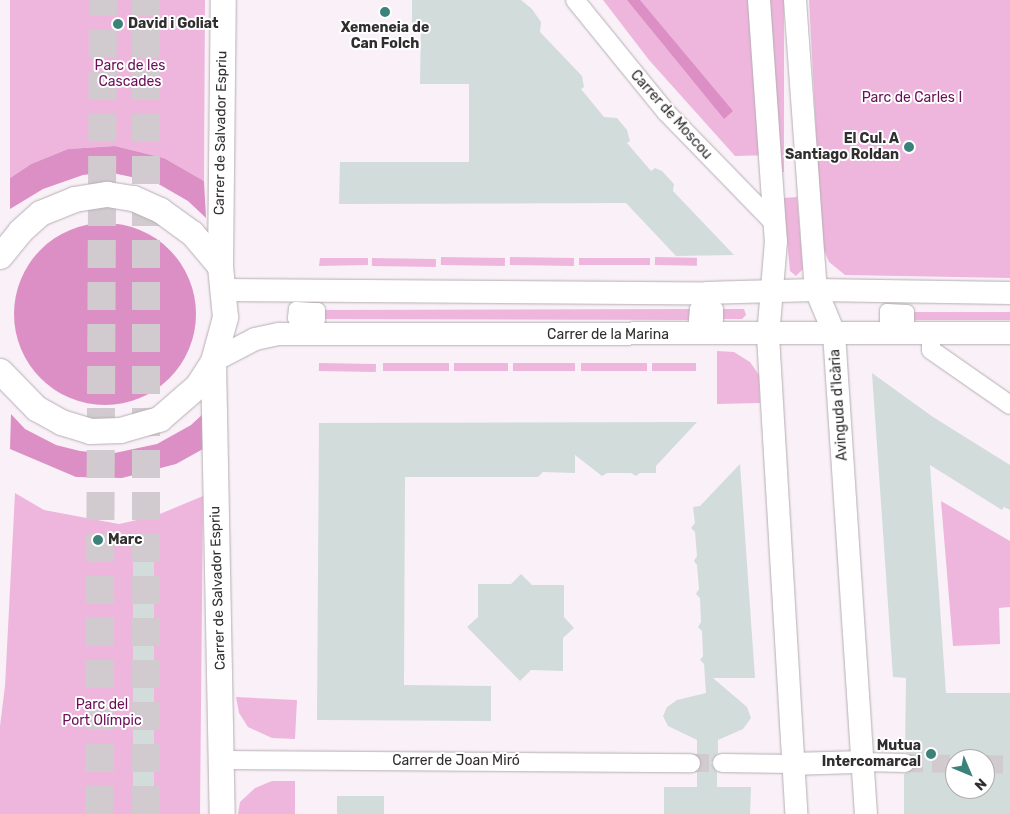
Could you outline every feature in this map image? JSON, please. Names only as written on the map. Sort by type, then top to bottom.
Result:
[{"type":"main road","name":"Carrer de Salvador Espriu","points":[[222,814],[213,361],[225,317],[220,266],[223,0]]},
{"type":"main road","points":[[0,256],[20,231],[40,214],[74,199],[107,194],[134,198],[160,210],[192,233],[220,266]]},
{"type":"main road","points":[[0,371],[36,408],[61,422],[90,431],[110,430],[159,419],[197,386],[213,361]]},
{"type":"street","name":"Carrer de Moscou","points":[[575,0],[666,112],[774,223]]},
{"type":"street","points":[[759,0],[774,223],[774,291],[768,336],[796,814]]},
{"type":"street","name":"Avinguda d'Icària","points":[[795,0],[816,290],[834,333],[866,814]]},
{"type":"street","points":[[223,290],[816,290],[1010,293]]},
{"type":"street","name":"Carrer de la Marina","points":[[213,361],[255,339],[279,334],[768,336],[834,333],[1010,333]]},
{"type":"street","points":[[931,333],[931,350],[1010,405]]},
{"type":"street","name":"Carrer de Joan Miró","points":[[222,760],[691,762]]},
{"type":"street","points":[[722,763],[905,763]]},
{"type":"green space","name":"Parc de les Cascades","points":[[10,0],[205,0],[204,181],[164,158],[115,146],[68,149],[31,164],[10,178]]},
{"type":"green space","points":[[603,0],[759,0],[769,155],[735,156],[649,60]]},
{"type":"green space","points":[[770,0],[784,0],[784,172],[770,172]]},
{"type":"green space","name":"Parc de Carles I","points":[[809,0],[1010,0],[1010,278],[845,275],[829,262],[822,245]]},
{"type":"green space","points":[[797,197],[803,269],[796,276],[790,271],[783,198]]},
{"type":"green space","points":[[441,257],[505,258],[505,266],[441,265]]},
{"type":"green space","points":[[510,257],[574,258],[574,266],[510,265]]},
{"type":"green space","points":[[655,257],[697,258],[697,266],[655,265]]},
{"type":"green space","points":[[320,258],[368,258],[368,265],[319,266]]},
{"type":"green space","points":[[372,258],[436,259],[436,267],[372,266]]},
{"type":"green space","points":[[579,258],[650,258],[650,265],[579,265]]},
{"type":"green space","points":[[697,309],[696,320],[318,319],[318,310]]},
{"type":"green space","points":[[716,309],[744,309],[746,315],[742,319],[716,319]]},
{"type":"green space","points":[[907,312],[1010,312],[1010,320],[907,320]]},
{"type":"green space","points":[[717,351],[734,352],[750,362],[759,375],[760,403],[717,404]]},
{"type":"green space","points":[[319,363],[376,364],[376,372],[319,371]]},
{"type":"green space","points":[[383,363],[449,363],[449,371],[383,371]]},
{"type":"green space","points":[[454,363],[508,363],[508,371],[454,371]]},
{"type":"green space","points":[[513,363],[575,363],[575,371],[513,371]]},
{"type":"green space","points":[[581,363],[647,363],[647,371],[581,371]]},
{"type":"green space","points":[[652,363],[696,363],[696,371],[652,371]]},
{"type":"green space","name":"Parc del Port Olímpic","points":[[15,493],[44,510],[119,524],[155,516],[203,496],[200,814],[0,814],[0,726],[5,686]]},
{"type":"green space","points":[[941,501],[1010,541],[1010,607],[999,608],[1000,644],[953,646]]},
{"type":"green space","points":[[236,697],[297,700],[295,739],[272,738],[248,727],[239,713]]},
{"type":"green space","points":[[272,781],[295,781],[295,814],[238,814],[240,802],[255,788]]},
{"type":"shaded area","points":[[627,0],[640,0],[733,111],[724,119]]},
{"type":"shaded area","points":[[115,146],[164,158],[204,181],[206,218],[188,201],[155,182],[108,172],[83,175],[43,189],[10,209],[10,178],[31,164],[68,149]]},
{"type":"shaded area","points":[[105,223],[123,225],[140,230],[155,238],[175,256],[189,279],[194,296],[196,314],[194,332],[189,349],[181,364],[163,384],[140,398],[123,403],[105,405],[87,403],[70,398],[55,390],[35,372],[21,349],[16,332],[14,314],[16,296],[21,279],[29,264],[47,244],[70,230],[87,225]]},
{"type":"shaded area","points":[[204,413],[203,449],[176,464],[122,478],[76,477],[10,449],[11,414],[25,429],[56,445],[80,451],[110,454],[157,444],[191,425]]},
{"type":"building","points":[[412,0],[521,0],[532,9],[541,22],[540,32],[582,76],[584,87],[581,89],[604,117],[617,118],[627,130],[630,141],[627,143],[651,171],[655,168],[662,171],[674,184],[673,191],[734,255],[676,256],[626,203],[339,204],[340,162],[469,162],[469,84],[420,84],[421,23],[412,23]]},
{"type":"building","points":[[872,373],[933,417],[1010,465],[1010,510],[1004,507],[1002,510],[930,465],[946,693],[1010,693],[1010,814],[904,814],[904,774],[914,769],[916,763],[911,754],[905,752],[906,678],[893,677]]},
{"type":"building","points":[[697,422],[656,466],[656,473],[640,473],[636,476],[631,473],[607,473],[602,476],[575,455],[575,473],[543,472],[538,477],[405,477],[404,685],[491,686],[491,721],[317,720],[319,423]]},
{"type":"building","points":[[740,464],[755,678],[713,678],[747,707],[751,718],[743,729],[718,740],[718,753],[711,763],[717,772],[717,787],[751,787],[750,814],[664,814],[664,787],[697,787],[697,772],[702,764],[697,754],[697,740],[668,726],[663,716],[667,707],[677,700],[706,693],[704,664],[700,660],[703,656],[702,631],[698,627],[701,622],[700,598],[696,594],[699,589],[697,565],[694,561],[697,556],[695,532],[691,528],[695,523],[693,507],[700,506]]},
{"type":"building","points":[[133,556],[154,556],[154,814],[133,814]]},
{"type":"building","points":[[521,574],[532,585],[564,585],[564,617],[574,628],[563,638],[563,671],[531,670],[520,681],[467,627],[478,617],[478,584],[511,584]]},
{"type":"building","points":[[337,796],[384,796],[384,814],[337,814]]},
{"type":"tunnel","points":[[99,814],[103,0]]},
{"type":"tunnel","points":[[146,0],[146,814]]},
{"type":"tunnel","points":[[691,763],[722,763]]},
{"type":"tunnel","points":[[905,763],[945,764]]},
{"type":"tunnel","points":[[995,764],[1010,765]]},
{"type":"place","name":"Xemeneia de Can Folch","points":[[385,12]]},
{"type":"place","name":"David i Goliat","points":[[118,24]]},
{"type":"place","name":"El Cul. A Santiago Roldan","points":[[909,147]]},
{"type":"place","name":"Marc","points":[[98,540]]},
{"type":"place","name":"Mutua Intercomarcal","points":[[931,754]]}]
